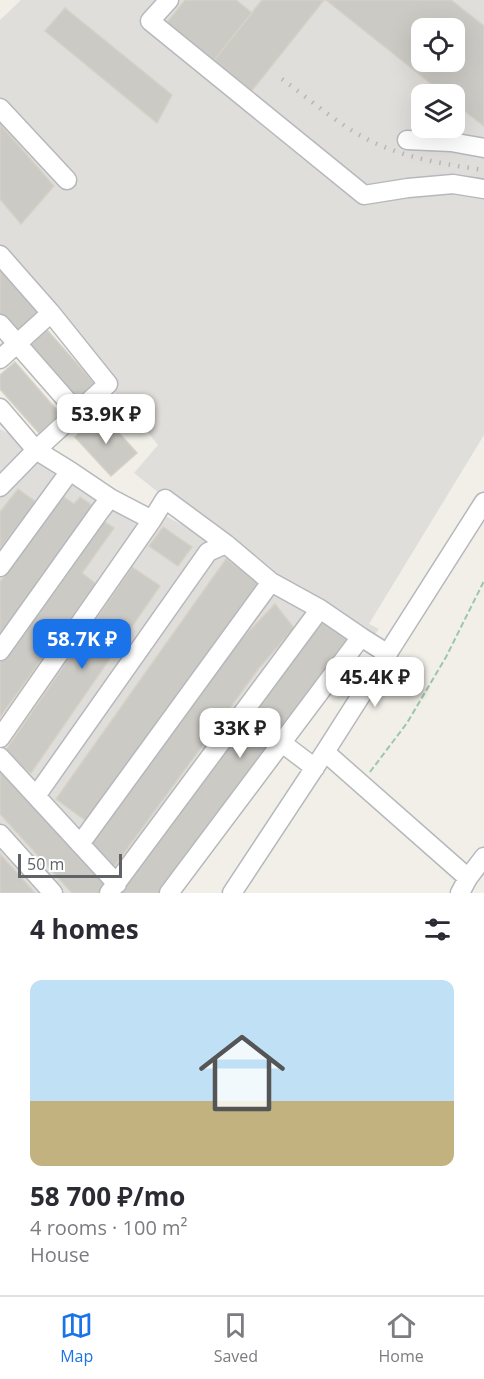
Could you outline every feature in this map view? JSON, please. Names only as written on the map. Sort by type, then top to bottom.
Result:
[{"type":"street","points":[[169,0],[150,21],[364,195],[453,184],[484,189]]},
{"type":"street","points":[[0,108],[67,180]]},
{"type":"street","points":[[407,140],[423,138]]},
{"type":"street","points":[[455,138],[484,148]]},
{"type":"street","points":[[0,255],[51,313],[108,384],[36,450],[0,487]]},
{"type":"street","points":[[0,359],[51,313]]},
{"type":"street","points":[[0,324],[77,412]]},
{"type":"street","points":[[2,416],[36,450],[110,498],[152,520]]},
{"type":"street","points":[[0,567],[70,471]]},
{"type":"street","points":[[0,651],[110,498]]},
{"type":"street","points":[[0,738],[165,499],[226,544],[271,582],[320,609],[388,654]]},
{"type":"street","points":[[232,893],[315,768],[484,502]]},
{"type":"street","points":[[36,796],[208,552],[226,544]]},
{"type":"street","points":[[80,844],[271,582]]},
{"type":"street","points":[[0,757],[80,844],[113,889],[320,609]]},
{"type":"street","points":[[169,893],[361,637]]},
{"type":"street","points":[[282,743],[315,768]]},
{"type":"street","points":[[325,752],[362,784],[464,886],[484,857]]},
{"type":"street","points":[[0,834],[53,893]]},
{"type":"path","points":[[362,784],[407,723],[446,657],[484,581]]},
{"type":"shaded area","points":[[21,0],[484,0],[484,435],[369,624],[379,629],[181,893],[0,893],[0,429],[232,551],[134,473],[158,445],[0,257],[0,20]]},
{"type":"building","points":[[185,0],[236,0],[252,13],[212,63],[165,25]]},
{"type":"building","points":[[262,0],[324,0],[250,93],[212,63]]},
{"type":"building","points":[[326,0],[451,0],[484,26],[484,126],[465,111],[465,84],[431,84],[416,72],[465,72],[465,18],[411,18],[411,68]]},
{"type":"building","points":[[65,8],[172,95],[157,123],[45,31]]},
{"type":"building","points":[[0,124],[54,186],[21,224],[0,199]]},
{"type":"building","points":[[0,268],[40,312],[17,333],[0,314]]},
{"type":"building","points":[[47,330],[95,384],[75,401],[27,347]]},
{"type":"building","points":[[15,362],[61,415],[39,433],[0,389],[0,375]]},
{"type":"building","points":[[101,413],[137,453],[111,476],[75,437]]},
{"type":"building","points":[[18,489],[36,502],[0,549],[0,512]]},
{"type":"building","points":[[61,495],[74,504],[80,497],[93,506],[0,639],[0,582]]},
{"type":"building","points":[[102,520],[114,528],[82,573],[96,584],[0,717],[0,662]]},
{"type":"building","points":[[163,527],[192,547],[178,566],[149,546]]},
{"type":"building","points":[[226,559],[259,582],[89,823],[56,799]]},
{"type":"building","points":[[132,567],[160,586],[31,773],[3,754]]},
{"type":"building","points":[[275,604],[294,628],[259,668],[113,868],[98,855],[89,840],[236,645]]},
{"type":"building","points":[[326,616],[353,636],[161,893],[119,893]]},
{"type":"building","points":[[0,767],[108,885],[99,893],[72,893],[0,814]]},
{"type":"building","points":[[0,854],[35,893],[0,893]]},
{"type":"railway","points":[[282,79],[340,123],[377,144],[416,158],[484,170]]}]
